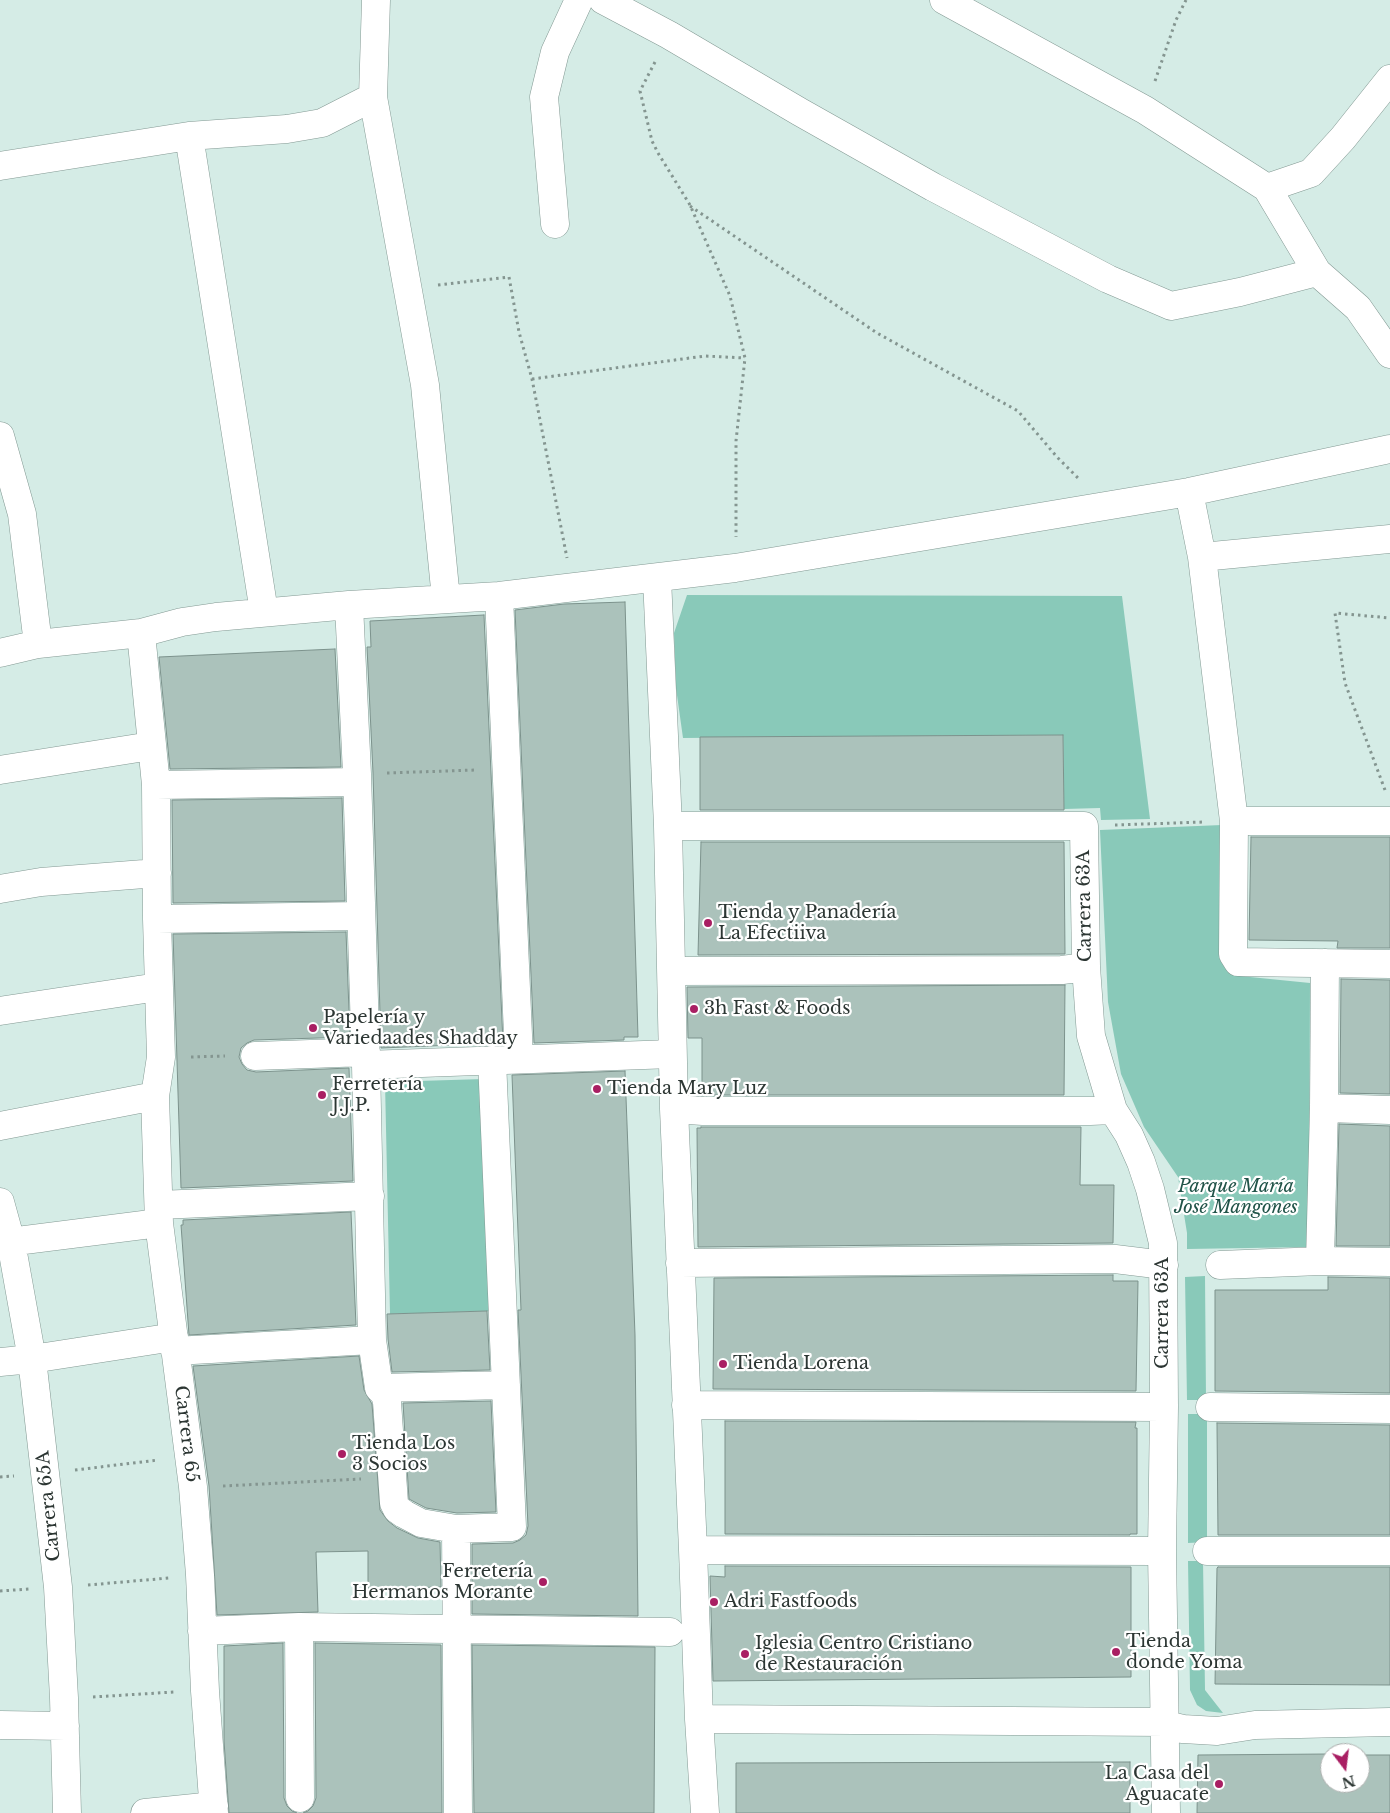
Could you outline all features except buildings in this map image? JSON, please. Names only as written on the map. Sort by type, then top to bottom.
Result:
[{"type":"street","points":[[376,0],[373,97],[425,384],[446,599]]},
{"type":"street","points":[[555,224],[544,97],[555,52],[579,0]]},
{"type":"street","points":[[603,0],[669,35],[933,187],[1108,279],[1170,306],[1240,292],[1317,272]]},
{"type":"street","points":[[944,0],[1145,110],[1267,188],[1317,272],[1358,308],[1390,354]]},
{"type":"street","points":[[1267,188],[1312,173],[1343,138],[1390,79]]},
{"type":"street","points":[[0,166],[189,136],[287,129],[322,124],[373,97]]},
{"type":"street","points":[[189,136],[264,612]]},
{"type":"street","points":[[0,436],[11,514],[38,644]]},
{"type":"street","points":[[0,653],[38,644],[141,633],[182,622],[216,617],[349,605],[499,596],[735,568],[1188,492],[1390,449]]},
{"type":"street","points":[[1188,492],[1202,557],[1234,821],[1233,954],[1238,962],[1390,964]]},
{"type":"street","points":[[1202,557],[1390,539]]},
{"type":"street","points":[[657,578],[668,826],[674,1109],[704,1813]]},
{"type":"street","points":[[499,596],[519,1058]]},
{"type":"street","points":[[349,605],[357,778],[366,1058],[372,1340],[379,1388],[385,1394],[387,1402],[394,1503],[397,1509],[421,1523],[456,1529],[512,1527],[492,1060]]},
{"type":"street","name":"Carrera 65","points":[[141,633],[156,785],[158,987],[161,1057],[155,1096],[159,1214],[193,1487],[214,1809]]},
{"type":"street","points":[[0,770],[151,746]]},
{"type":"street","points":[[156,785],[357,778]]},
{"type":"street","points":[[1234,821],[1388,808]]},
{"type":"street","points":[[668,826],[1084,826]]},
{"type":"street","name":"Carrera 63A","points":[[1084,826],[1086,967],[1091,1036],[1113,1110],[1129,1135],[1141,1162],[1150,1189],[1163,1243],[1164,1407],[1162,1551],[1166,1813]]},
{"type":"street","points":[[0,888],[59,880],[156,872]]},
{"type":"street","points":[[157,918],[361,916]]},
{"type":"street","points":[[1320,1261],[1325,963]]},
{"type":"street","points":[[672,970],[1062,970],[1086,967]]},
{"type":"street","points":[[0,1011],[158,987]]},
{"type":"street","points":[[255,1056],[492,1060],[672,1054]]},
{"type":"street","points":[[0,1126],[155,1096]]},
{"type":"street","points":[[1324,1108],[1390,1110]]},
{"type":"street","points":[[674,1109],[703,1111],[1113,1110]]},
{"type":"street","points":[[5,1242],[159,1214],[370,1196]]},
{"type":"street","name":"Carrera 65A","points":[[0,1202],[5,1242],[32,1359],[58,1587],[64,1698],[67,1813]]},
{"type":"street","points":[[680,1263],[1115,1259],[1164,1265]]},
{"type":"street","points":[[1220,1265],[1320,1261],[1390,1262]]},
{"type":"street","points":[[0,1362],[175,1344],[372,1340]]},
{"type":"street","points":[[379,1388],[506,1385]]},
{"type":"street","points":[[686,1406],[1164,1407]]},
{"type":"street","points":[[1210,1407],[1390,1408]]},
{"type":"street","points":[[456,1529],[458,1813]]},
{"type":"street","points":[[693,1550],[1162,1551]]},
{"type":"street","points":[[1207,1551],[1390,1551]]},
{"type":"street","points":[[299,1627],[300,1798]]},
{"type":"street","points":[[202,1631],[299,1627],[670,1632]]},
{"type":"street","points":[[699,1719],[1166,1724],[1183,1729],[1212,1731],[1255,1725],[1390,1722]]},
{"type":"street","points":[[0,1725],[65,1726]]},
{"type":"street","points":[[145,1813],[214,1809]]},
{"type":"path","points":[[1145,110],[1176,20],[1186,0]]},
{"type":"path","points":[[669,35],[640,91],[652,141],[690,205],[730,296],[745,358],[736,441],[735,568]]},
{"type":"path","points":[[690,205],[877,333],[1018,411],[1056,457],[1085,484],[1101,507]]},
{"type":"path","points":[[408,289],[509,277],[519,332],[532,379],[573,588]]},
{"type":"path","points":[[532,379],[705,356],[745,358]]},
{"type":"path","points":[[1388,808],[1345,683],[1335,613],[1390,618]]},
{"type":"path","points":[[357,778],[506,769]]},
{"type":"path","points":[[1084,826],[1234,821]]},
{"type":"path","points":[[161,1057],[255,1056]]},
{"type":"path","points":[[45,1473],[189,1456]]},
{"type":"path","points":[[193,1487],[392,1477]]},
{"type":"path","points":[[58,1587],[200,1575]]},
{"type":"path","points":[[64,1698],[205,1690]]},
{"type":"green space","points":[[687,595],[1122,596],[1150,819],[1101,820],[1100,808],[1064,809],[1063,735],[683,738],[676,688],[674,633]]},
{"type":"green space","name":"Parque María José Mangones","points":[[1222,825],[1226,964],[1240,976],[1310,983],[1309,1247],[1187,1249],[1187,1233],[1178,1177],[1144,1127],[1121,1074],[1108,1002],[1100,830]]},
{"type":"green space","points":[[484,1079],[491,1311],[390,1314],[385,1082]]},
{"type":"green space","points":[[1205,1276],[1206,1400],[1187,1400],[1185,1277]]},
{"type":"green space","points":[[1188,1414],[1207,1414],[1207,1542],[1188,1543]]},
{"type":"green space","points":[[1188,1561],[1203,1561],[1205,1690],[1223,1713],[1206,1711],[1197,1705],[1190,1690]]},
{"type":"place","name":"Tienda y Panadería La Efectiiva","points":[[708,923]]},
{"type":"place","name":"3h Fast & Foods","points":[[694,1009]]},
{"type":"place","name":"Papelería y Variedaades Shadday","points":[[313,1028]]},
{"type":"place","name":"Tienda Mary Luz","points":[[597,1089]]},
{"type":"place","name":"Ferretería J.J.P.","points":[[322,1095]]},
{"type":"place","name":"Tienda Lorena","points":[[723,1364]]},
{"type":"place","name":"Tienda Los 3 Socios","points":[[342,1454]]},
{"type":"place","name":"Ferretería Hermanos Morante","points":[[543,1582]]},
{"type":"place","name":"Adri Fastfoods","points":[[714,1602]]},
{"type":"place","name":"Tienda donde Yoma","points":[[1116,1652]]},
{"type":"place","name":"Iglesia Centro Cristiano de Restauración","points":[[745,1654]]},
{"type":"place","name":"La Casa del Aguacate","points":[[1219,1784]]}]
